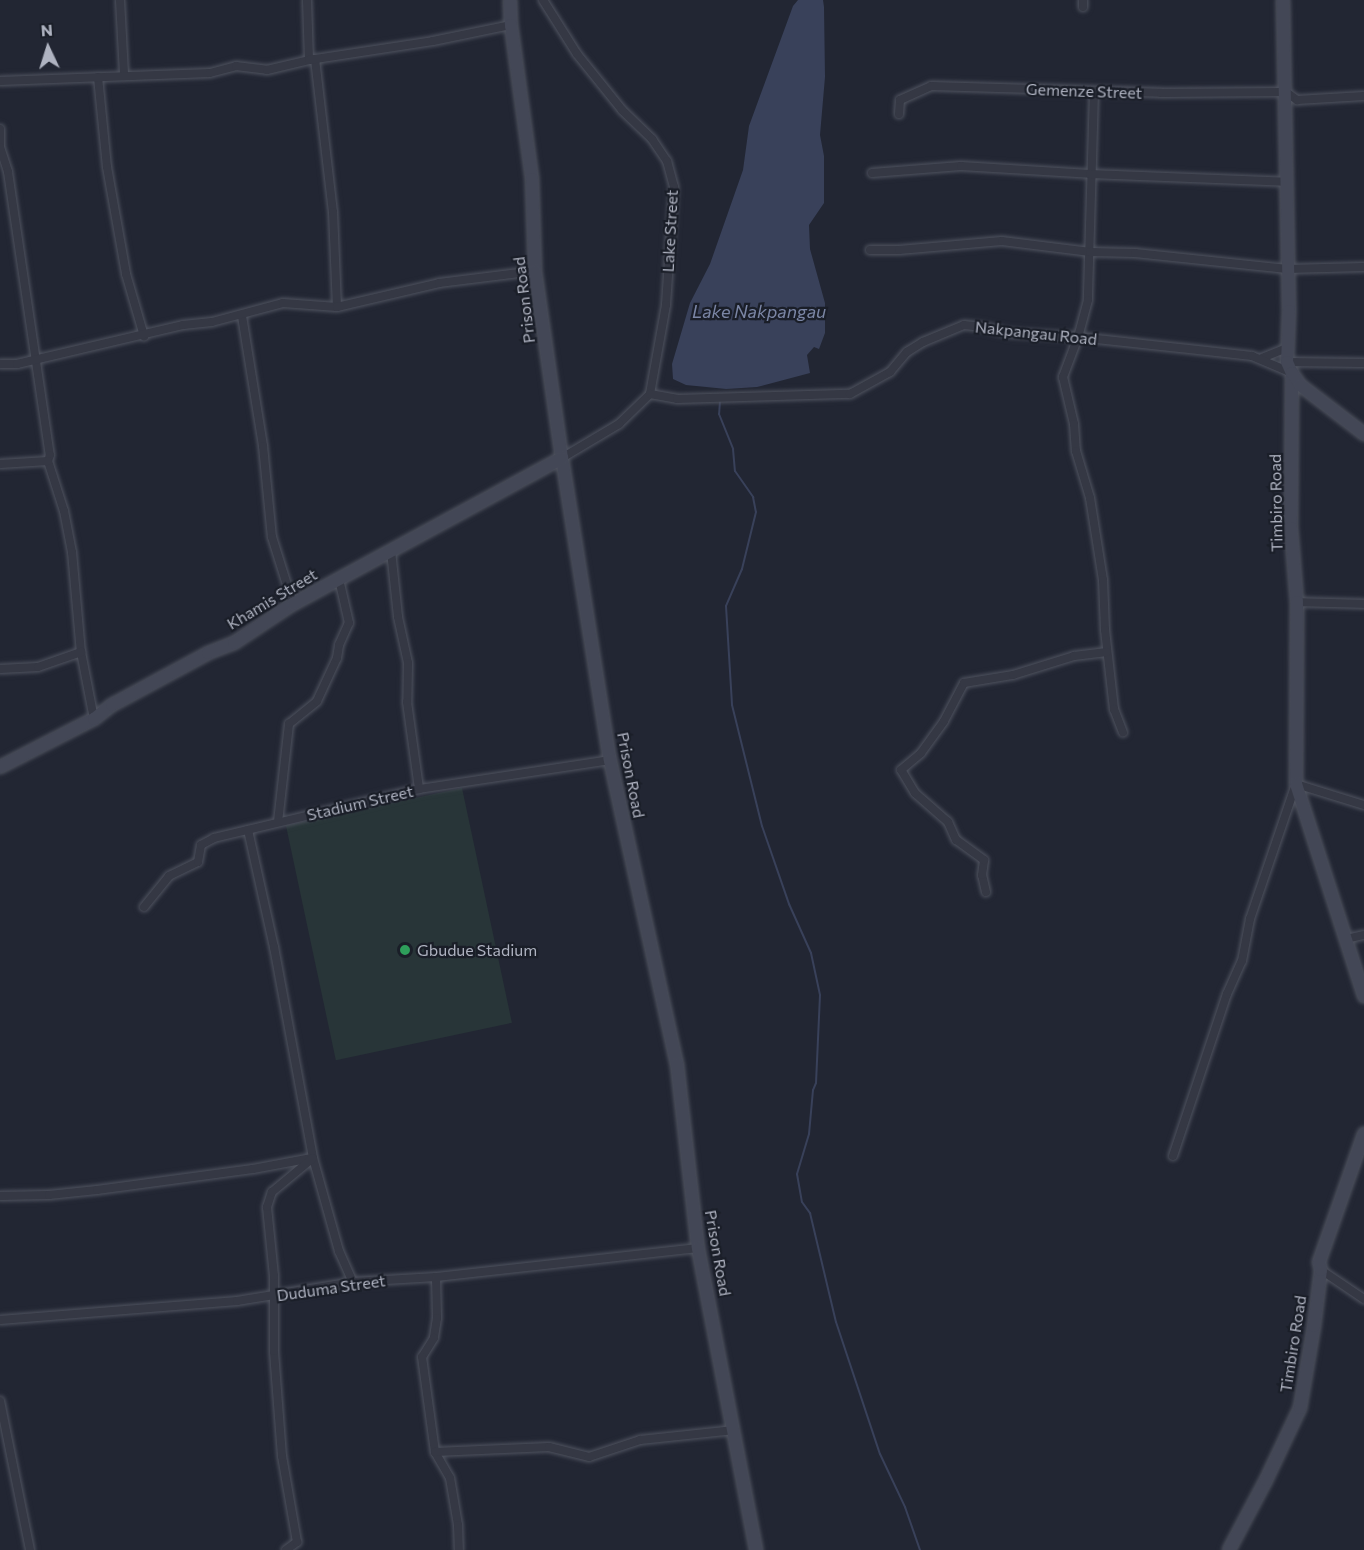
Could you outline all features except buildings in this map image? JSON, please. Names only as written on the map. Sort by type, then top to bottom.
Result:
[{"type":"street","points":[[120,0],[124,74]]},
{"type":"street","points":[[307,0],[312,59],[333,212],[337,307]]},
{"type":"street","name":"Prison Road","points":[[510,0],[511,24],[532,179],[535,271],[562,458],[610,760],[677,1064],[698,1248],[756,1550]]},
{"type":"street","name":"Lake Street","points":[[543,0],[577,54],[622,110],[652,138],[667,161],[674,187],[672,230],[666,305],[650,394]]},
{"type":"street","name":"Timbiro Road","points":[[1283,0],[1291,528],[1297,602],[1296,784],[1364,996]]},
{"type":"street","points":[[0,81],[124,74],[210,73],[236,66],[267,70],[312,59],[432,41],[511,24]]},
{"type":"street","points":[[98,77],[107,167],[126,274],[144,336]]},
{"type":"street","name":"Gemenze Street","points":[[899,114],[900,100],[931,86],[1094,92],[1286,92],[1297,100],[1364,96]]},
{"type":"street","points":[[1094,92],[1088,300],[1078,337],[1063,377],[1074,424],[1076,451],[1090,498],[1103,579],[1107,652],[1114,709],[1123,732]]},
{"type":"street","points":[[0,129],[0,147],[8,172],[50,455],[48,461],[64,511],[72,552],[81,652],[94,719]]},
{"type":"street","points":[[872,173],[961,166],[1286,182]]},
{"type":"street","points":[[870,250],[899,250],[1002,241],[1090,252],[1136,253],[1287,269],[1364,267]]},
{"type":"street","points":[[0,364],[17,364],[183,326],[242,316],[283,303],[337,307],[439,283],[535,271]]},
{"type":"street","points":[[242,316],[263,446],[273,537],[293,604]]},
{"type":"street","name":"Nakpangau Road","points":[[650,394],[677,399],[850,394],[890,372],[907,352],[923,342],[964,325],[1008,333],[1078,337],[1262,358],[1289,368]]},
{"type":"street","name":"Nakpangau Road","points":[[1262,358],[1287,348]]},
{"type":"street","points":[[1364,363],[1289,368],[1300,385],[1364,434]]},
{"type":"street","points":[[562,458],[619,424],[650,394]]},
{"type":"street","name":"Khamis Street","points":[[0,767],[94,719],[112,705],[149,684],[249,634],[293,604],[562,458]]},
{"type":"street","points":[[0,464],[48,461]]},
{"type":"street","points":[[391,551],[398,616],[408,663],[407,702],[419,789]]},
{"type":"street","points":[[278,822],[289,724],[316,701],[338,658],[339,645],[349,623],[339,579]]},
{"type":"street","points":[[1297,602],[1364,604]]},
{"type":"street","points":[[0,669],[38,667],[81,652]]},
{"type":"street","points":[[986,892],[982,875],[984,860],[956,840],[948,822],[915,793],[902,770],[921,753],[944,721],[964,683],[1013,675],[1074,656],[1107,652]]},
{"type":"street","name":"Stadium Street","points":[[144,907],[169,876],[198,862],[201,845],[206,841],[419,789],[610,760]]},
{"type":"street","points":[[1173,1156],[1227,994],[1242,961],[1250,920],[1296,784],[1364,805]]},
{"type":"street","points":[[248,830],[274,947],[313,1158],[339,1251],[353,1282]]},
{"type":"street","points":[[1346,939],[1364,934]]},
{"type":"street","name":"Timbiro Road","points":[[1229,1550],[1300,1408],[1321,1270],[1319,1262],[1364,1134]]},
{"type":"street","points":[[0,1196],[49,1195],[97,1190],[253,1169],[313,1158]]},
{"type":"street","points":[[286,1550],[297,1542],[283,1466],[274,1351],[274,1296],[267,1207],[272,1192],[313,1158]]},
{"type":"street","name":"Duduma Street","points":[[0,1320],[274,1296],[353,1282],[435,1277],[698,1248]]},
{"type":"street","points":[[1321,1270],[1364,1299]]},
{"type":"street","points":[[435,1277],[437,1318],[434,1338],[422,1357],[435,1452],[450,1478],[459,1525],[459,1550]]},
{"type":"street","points":[[0,1401],[30,1550]]},
{"type":"street","points":[[435,1452],[549,1447],[590,1457],[640,1440],[734,1430]]},
{"type":"shaded area","name":"Gbudue Stadium","points":[[462,788],[512,1023],[336,1060],[286,825]]},
{"type":"water","name":"Lake Nakpangau","points":[[798,0],[823,0],[824,7],[825,77],[820,135],[824,156],[824,203],[809,225],[810,249],[825,303],[825,333],[819,349],[814,347],[807,355],[810,373],[757,387],[726,389],[686,385],[673,379],[672,364],[690,303],[710,264],[743,170],[749,126],[793,6]]},
{"type":"waterway","points":[[720,401],[719,414],[733,449],[735,471],[753,497],[756,512],[742,569],[726,606],[732,705],[762,826],[789,904],[811,953],[820,995],[816,1083],[813,1090],[809,1134],[797,1174],[802,1202],[810,1213],[836,1322],[880,1454],[905,1507],[920,1550]]},
{"type":"place","name":"Gbudue Stadium","points":[[405,950]]}]
